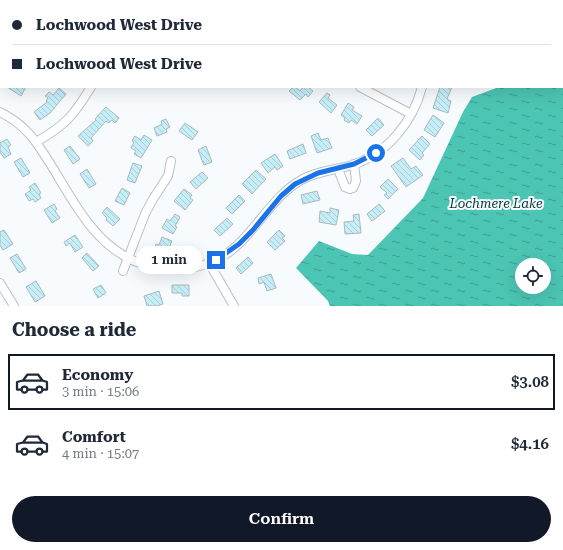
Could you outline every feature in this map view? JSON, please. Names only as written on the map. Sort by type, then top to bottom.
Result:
[{"type":"street","points":[[36,142],[58,128],[70,118],[81,105],[91,88]]},
{"type":"street","points":[[362,88],[411,114]]},
{"type":"street","points":[[0,112],[21,124],[36,142],[95,233],[110,247],[127,258],[144,265],[171,269],[209,264],[223,256],[239,244],[289,189],[310,176],[354,164],[371,156],[385,146],[400,131],[411,114],[422,88]]},
{"type":"street","points":[[124,271],[127,258],[149,206],[168,176],[171,161]]},
{"type":"street","points":[[338,169],[345,187],[350,189],[353,188],[355,184],[354,164]]},
{"type":"street","points":[[209,264],[234,306]]},
{"type":"street","points":[[0,283],[14,306]]},
{"type":"water","name":"Lochmere Lake","points":[[496,88],[563,88],[563,306],[330,306],[328,301],[296,268],[319,241],[352,254],[368,255],[423,198],[463,112],[472,97]]},
{"type":"building","points":[[9,88],[25,88],[21,96]]},
{"type":"building","points":[[59,88],[66,94],[50,113],[40,120],[34,112],[47,102],[46,101],[48,98],[45,96],[49,92],[53,95]]},
{"type":"building","points":[[292,88],[296,88],[300,91],[302,88],[309,88],[313,91],[308,97],[306,94],[300,100],[289,91]]},
{"type":"building","points":[[440,88],[452,88],[447,99],[451,101],[448,113],[433,108]]},
{"type":"building","points":[[327,93],[330,95],[328,98],[337,105],[331,113],[319,102]]},
{"type":"building","points":[[348,103],[354,107],[352,110],[362,116],[357,124],[351,120],[349,123],[344,120],[345,118],[341,115]]},
{"type":"building","points":[[106,107],[119,118],[115,123],[112,120],[109,123],[106,121],[91,138],[93,141],[88,146],[78,136],[96,120],[95,119]]},
{"type":"building","points":[[433,115],[444,123],[435,137],[424,130]]},
{"type":"building","points":[[378,118],[384,125],[372,136],[366,130]]},
{"type":"building","points":[[166,119],[170,127],[166,129],[167,132],[157,136],[154,128],[162,124],[161,121]]},
{"type":"building","points":[[185,123],[198,132],[192,140],[179,131]]},
{"type":"building","points":[[318,133],[321,140],[328,138],[332,148],[317,153],[311,136]]},
{"type":"building","points":[[144,135],[152,140],[141,158],[134,154],[136,151],[131,148],[134,142],[132,141],[135,136],[141,140]]},
{"type":"building","points":[[422,136],[430,144],[422,153],[424,155],[420,160],[409,150]]},
{"type":"building","points":[[7,139],[11,145],[8,147],[11,154],[4,158],[0,152],[0,143]]},
{"type":"building","points":[[303,144],[306,153],[290,159],[287,151]]},
{"type":"building","points":[[70,146],[80,159],[73,164],[64,150]]},
{"type":"building","points":[[206,146],[212,162],[204,165],[198,150]]},
{"type":"building","points":[[275,154],[283,166],[277,170],[275,167],[268,173],[261,163]]},
{"type":"building","points":[[21,158],[30,173],[23,177],[14,162]]},
{"type":"building","points":[[403,158],[411,169],[416,166],[423,175],[406,187],[391,166]]},
{"type":"building","points":[[133,163],[142,166],[135,183],[127,180]]},
{"type":"building","points":[[87,169],[96,184],[89,188],[80,174]]},
{"type":"building","points":[[256,170],[266,179],[252,194],[242,184]]},
{"type":"building","points":[[202,172],[208,178],[196,189],[190,182]]},
{"type":"building","points":[[388,179],[398,189],[388,199],[384,195],[387,193],[380,187]]},
{"type":"building","points":[[35,183],[41,193],[39,194],[41,198],[35,202],[33,199],[29,201],[25,194],[31,190],[29,187]]},
{"type":"building","points":[[122,188],[130,193],[124,205],[115,201]]},
{"type":"building","points":[[184,189],[192,195],[190,198],[193,200],[185,210],[174,201]]},
{"type":"building","points":[[317,191],[320,200],[303,204],[301,195]]},
{"type":"building","points":[[239,195],[245,201],[232,214],[226,208]]},
{"type":"building","points":[[54,204],[57,209],[55,211],[60,218],[52,223],[44,210]]},
{"type":"building","points":[[379,204],[385,211],[372,221],[367,214]]},
{"type":"building","points":[[107,207],[120,219],[113,226],[106,220],[107,218],[102,213]]},
{"type":"building","points":[[330,208],[339,210],[336,225],[319,222],[320,211],[330,213]]},
{"type":"building","points":[[175,214],[180,217],[173,234],[162,228],[167,219],[170,221]]},
{"type":"building","points":[[359,214],[361,233],[345,234],[344,222],[354,221],[353,215]]},
{"type":"building","points":[[227,218],[233,224],[220,236],[214,230]]},
{"type":"building","points":[[4,230],[13,244],[3,250],[0,245],[0,232]]},
{"type":"building","points":[[279,230],[285,236],[282,238],[285,241],[275,250],[267,242]]},
{"type":"building","points":[[75,235],[83,247],[75,252],[70,243],[66,246],[64,242]]},
{"type":"building","points":[[162,237],[172,241],[166,255],[154,250],[156,244],[159,245]]},
{"type":"building","points":[[87,253],[99,266],[93,271],[82,258]]},
{"type":"building","points":[[17,254],[26,269],[19,273],[10,258]]},
{"type":"building","points":[[248,257],[253,263],[241,274],[236,268]]},
{"type":"building","points":[[271,274],[276,288],[267,291],[264,282],[259,284],[258,278]]},
{"type":"building","points":[[36,281],[45,296],[35,302],[26,287]]},
{"type":"building","points":[[101,285],[106,293],[98,298],[93,289]]},
{"type":"building","points":[[172,285],[189,285],[189,296],[182,296],[182,293],[172,293]]},
{"type":"building","points":[[159,291],[163,304],[147,306],[144,296]]},
{"type":"route","points":[[216,260],[234,249],[253,230],[281,196],[295,184],[318,173],[354,164],[376,153]]}]
